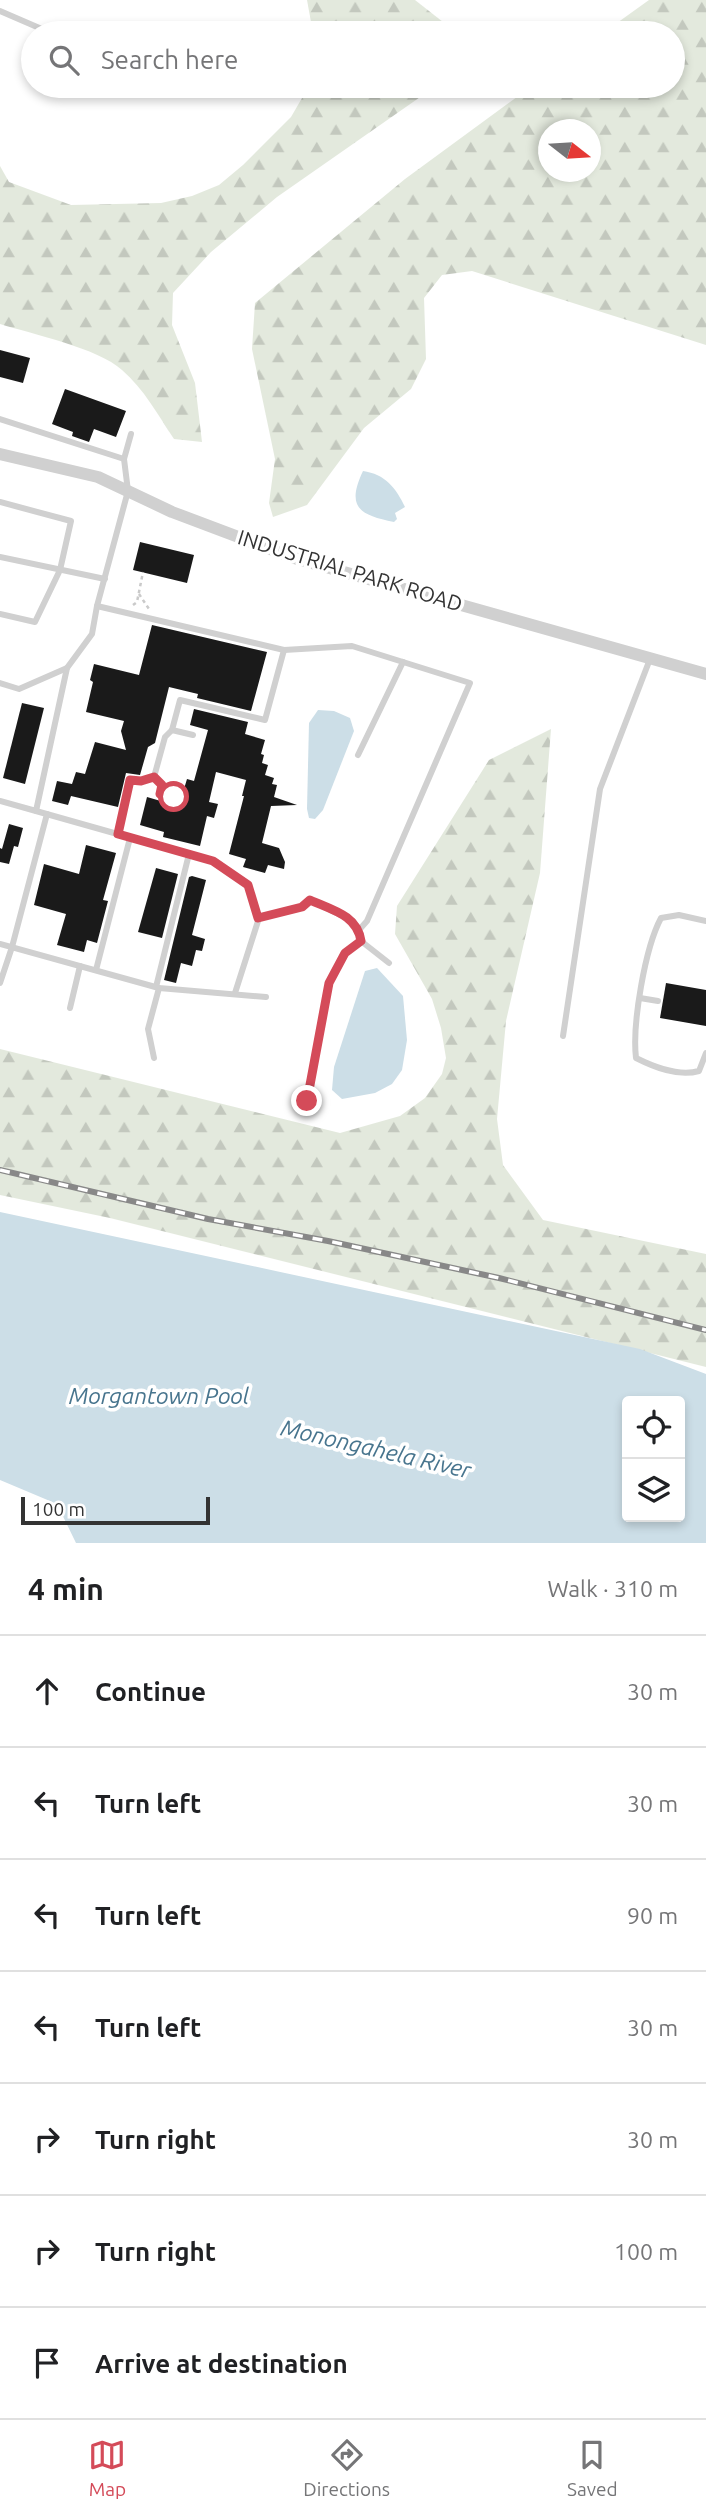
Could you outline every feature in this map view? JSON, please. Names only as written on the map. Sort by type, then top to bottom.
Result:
[{"type":"street","name":"INDUSTRIAL PARK ROAD","points":[[0,454],[98,477],[224,534],[294,558],[706,674]]},
{"type":"lane","points":[[0,11],[23,21]]},
{"type":"lane","points":[[0,419],[124,459]]},
{"type":"lane","points":[[36,811],[67,668],[92,634],[128,491],[124,459],[131,434]]},
{"type":"lane","points":[[0,502],[71,521],[60,570],[35,622],[0,614]]},
{"type":"lane","points":[[0,557],[105,579]]},
{"type":"lane","points":[[97,606],[284,650],[352,646],[470,683],[368,921],[359,929]]},
{"type":"lane","points":[[154,777],[165,737],[172,730],[180,700],[265,720],[284,650]]},
{"type":"lane","points":[[563,1036],[600,789],[650,659]]},
{"type":"lane","points":[[358,755],[402,662]]},
{"type":"lane","points":[[0,683],[19,689],[67,668]]},
{"type":"lane","points":[[172,730],[194,736]]},
{"type":"lane","points":[[154,777],[162,785],[160,794],[174,797]]},
{"type":"lane","points":[[118,834],[130,780],[141,781],[154,777]]},
{"type":"lane","points":[[0,802],[213,861],[248,885],[258,918],[235,993]]},
{"type":"lane","points":[[0,982],[12,947],[47,814]]},
{"type":"lane","points":[[96,970],[130,838]]},
{"type":"lane","points":[[154,1059],[148,1029],[189,854]]},
{"type":"lane","points":[[258,918],[302,907],[310,900],[354,921],[361,941],[389,963]]},
{"type":"lane","points":[[706,921],[679,915],[660,918],[651,936],[633,1037],[636,1058],[651,1066],[689,1074],[699,1072],[706,1053]]},
{"type":"lane","points":[[307,1101],[329,983],[345,953],[361,941]]},
{"type":"lane","points":[[0,944],[158,988],[266,997]]},
{"type":"lane","points":[[70,1008],[80,966]]},
{"type":"lane","points":[[640,998],[659,1001]]},
{"type":"path","points":[[121,612],[137,603],[143,572]]},
{"type":"green space","points":[[307,0],[415,0],[442,21],[311,21]]},
{"type":"green space","points":[[649,0],[706,0],[706,345],[472,271],[442,275],[424,298],[426,359],[411,389],[364,428],[307,505],[273,517],[269,503],[275,459],[252,349],[255,303],[405,179],[516,98],[685,98],[685,21],[620,21]]},
{"type":"green space","points":[[302,98],[419,98],[277,197],[211,252],[173,293],[172,325],[195,383],[202,442],[174,439],[137,385],[111,362],[81,348],[0,324],[0,166],[9,182],[71,205],[161,203],[192,196],[219,185],[291,117]]},
{"type":"green space","points":[[551,729],[540,873],[506,1021],[497,1119],[503,1165],[543,1220],[706,1254],[706,1367],[110,1218],[0,1195],[0,1049],[340,1133],[400,1116],[425,1098],[442,1074],[446,1058],[432,999],[395,934],[397,906],[489,760]]},
{"type":"water","points":[[363,471],[378,475],[398,494],[405,507],[395,513],[397,519],[394,522],[372,516],[359,507],[356,493]]},
{"type":"water","points":[[318,710],[334,711],[350,718],[354,731],[323,810],[315,819],[309,818],[307,809],[309,723]]},
{"type":"water","points":[[377,968],[403,996],[407,1040],[402,1070],[392,1084],[375,1093],[342,1099],[332,1090],[334,1067],[365,971]]},
{"type":"water","name":"Morgantown Pool","points":[[0,1212],[640,1349],[706,1374],[706,1543],[76,1543],[57,1504],[0,1480]]},
{"type":"building","points":[[0,350],[30,358],[23,383],[0,377]]},
{"type":"building","points":[[65,389],[126,411],[116,437],[94,429],[89,442],[52,424]]},
{"type":"building","points":[[140,542],[194,555],[187,583],[133,570]]},
{"type":"building","points":[[152,625],[267,652],[251,711],[197,698],[198,694],[169,687],[155,743],[148,747],[140,775],[126,773],[118,807],[71,796],[68,805],[52,801],[57,781],[72,784],[76,772],[85,774],[95,742],[126,750],[121,731],[124,721],[86,712],[93,682],[90,680],[94,664],[139,675]]},
{"type":"building","points":[[22,703],[44,708],[25,784],[3,778]]},
{"type":"building","points":[[194,709],[248,722],[245,734],[265,740],[261,754],[264,755],[262,763],[268,765],[265,775],[274,778],[272,784],[277,785],[274,797],[297,805],[271,806],[262,843],[279,848],[285,862],[284,869],[268,865],[265,873],[243,867],[246,859],[229,854],[246,780],[216,772],[209,802],[218,804],[214,818],[207,816],[200,846],[163,837],[164,832],[140,825],[147,797],[171,804],[180,802],[187,779],[194,781],[208,730],[190,725]]},
{"type":"building","points":[[9,824],[23,828],[18,847],[14,846],[9,864],[0,862],[0,848],[2,849]]},
{"type":"building","points":[[86,845],[116,853],[103,900],[108,901],[97,943],[87,940],[84,952],[57,945],[66,914],[34,905],[44,864],[79,874]]},
{"type":"building","points":[[156,868],[178,874],[162,938],[138,932]]},
{"type":"building","points":[[189,877],[206,880],[192,935],[205,939],[202,951],[196,950],[192,966],[181,963],[176,983],[164,980]]},
{"type":"building","points":[[666,983],[706,990],[706,1026],[660,1018]]},
{"type":"railway","points":[[0,1170],[208,1219],[328,1241],[499,1278],[706,1330]]},
{"type":"route","points":[[174,797],[160,794],[162,785],[154,777],[141,781],[130,780],[118,834],[213,861],[248,885],[258,918],[302,907],[310,900],[354,921],[359,929],[361,941],[345,953],[329,983],[307,1101]]},
{"type":"water label","name":"Monongahela River","points":[[376,1449]]}]
